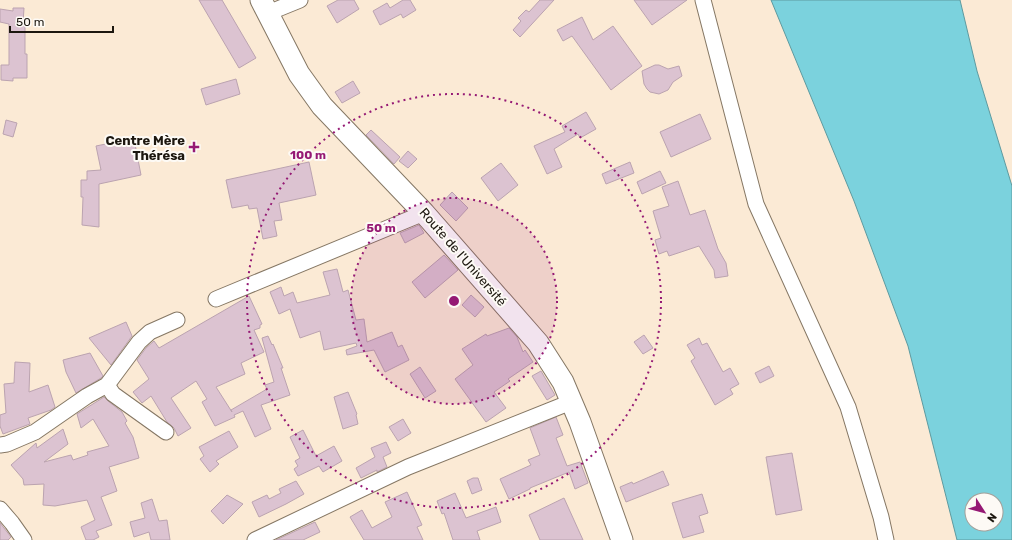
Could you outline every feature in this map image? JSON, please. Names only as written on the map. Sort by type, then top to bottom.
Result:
[{"type":"street","points":[[264,6],[300,0]]},
{"type":"street","points":[[703,0],[756,204],[848,407],[886,540]]},
{"type":"street","name":"Route de l'Université","points":[[264,6],[299,74],[322,106],[424,213],[538,343],[563,382],[622,540]]},
{"type":"street","points":[[216,299],[424,213]]},
{"type":"street","points":[[0,445],[7,444],[35,432],[87,396],[107,385],[139,342],[150,332],[177,320]]},
{"type":"street","points":[[107,385],[112,394],[166,432]]},
{"type":"street","points":[[255,540],[408,467],[571,402]]},
{"type":"street","points":[[0,509],[24,540]]},
{"type":"water","points":[[771,0],[960,0],[977,71],[1012,186],[1012,540],[957,540],[908,346],[854,201]]},
{"type":"building","points":[[199,0],[222,0],[256,58],[239,68]]},
{"type":"building","points":[[338,0],[354,0],[359,9],[337,23],[327,6]]},
{"type":"building","points":[[403,0],[410,0],[416,10],[403,18],[401,14],[380,25],[373,11],[387,3],[390,8]]},
{"type":"building","points":[[540,0],[554,0],[520,37],[513,30],[521,21],[518,18],[526,10],[529,12]]},
{"type":"building","points":[[634,0],[687,0],[652,25]]},
{"type":"building","points":[[13,8],[24,8],[23,23],[25,23],[27,78],[13,78],[13,81],[1,80],[1,65],[9,65],[9,24],[0,22],[0,9],[13,11]]},
{"type":"building","points":[[582,17],[593,40],[613,26],[642,66],[611,90],[572,36],[563,41],[557,30]]},
{"type":"building","points":[[655,65],[668,69],[679,66],[682,76],[673,82],[668,90],[659,94],[650,92],[647,89],[644,84],[642,71]]},
{"type":"building","points":[[236,79],[240,94],[206,105],[201,89]]},
{"type":"building","points":[[353,81],[360,93],[342,103],[335,92]]},
{"type":"building","points":[[586,112],[596,129],[580,138],[578,134],[554,149],[562,167],[547,174],[534,146],[565,132],[562,126]]},
{"type":"building","points":[[700,114],[711,139],[671,157],[660,132]]},
{"type":"building","points":[[6,120],[17,123],[13,137],[3,134]]},
{"type":"building","points":[[371,130],[400,157],[394,164],[366,135]]},
{"type":"building","points":[[125,140],[126,146],[135,144],[141,175],[99,184],[99,227],[82,225],[83,197],[81,197],[81,180],[87,180],[87,171],[101,170],[96,146]]},
{"type":"building","points":[[408,151],[417,159],[408,168],[399,161]]},
{"type":"building","points":[[309,162],[316,195],[279,203],[282,220],[274,221],[277,236],[263,239],[257,208],[249,209],[248,205],[232,208],[226,180]]},
{"type":"building","points":[[630,162],[634,173],[606,184],[602,174]]},
{"type":"building","points":[[501,163],[518,185],[498,201],[481,178]]},
{"type":"building","points":[[660,171],[666,183],[642,194],[637,182]]},
{"type":"building","points":[[678,181],[690,215],[705,210],[718,249],[726,263],[728,276],[715,278],[714,270],[699,246],[669,256],[667,251],[659,254],[655,240],[661,238],[653,211],[669,206],[662,187]]},
{"type":"building","points":[[452,192],[468,208],[456,221],[440,205]]},
{"type":"building","points":[[419,225],[424,233],[405,243],[400,233]]},
{"type":"building","points":[[444,255],[458,270],[425,298],[412,282]]},
{"type":"building","points":[[337,269],[343,292],[348,290],[356,320],[364,319],[367,342],[392,332],[398,347],[402,345],[409,360],[385,372],[374,350],[347,355],[346,350],[357,346],[356,343],[324,350],[320,331],[300,338],[290,309],[279,314],[270,292],[281,287],[284,296],[293,292],[297,303],[330,295],[323,272]]},
{"type":"building","points":[[471,295],[484,307],[475,317],[462,305]]},
{"type":"building","points":[[249,296],[262,324],[260,325],[260,328],[254,330],[264,352],[241,363],[245,374],[216,387],[232,412],[231,410],[267,389],[265,385],[274,382],[262,338],[268,336],[283,368],[281,368],[290,395],[261,405],[271,429],[255,437],[243,411],[234,415],[235,417],[215,426],[202,402],[207,399],[196,381],[171,398],[191,428],[178,436],[174,428],[167,422],[151,396],[142,403],[133,392],[149,379],[137,360],[146,348],[154,341],[159,348]]},
{"type":"building","points":[[126,322],[132,336],[111,365],[89,338]]},
{"type":"building","points":[[509,328],[517,337],[523,352],[525,350],[533,362],[508,379],[510,381],[494,392],[506,408],[486,422],[455,379],[473,365],[462,349],[486,334],[487,336]]},
{"type":"building","points":[[644,335],[653,348],[643,354],[634,342]]},
{"type":"building","points":[[699,338],[702,345],[707,343],[723,372],[730,368],[739,384],[730,389],[733,394],[715,405],[691,361],[695,358],[687,345]]},
{"type":"building","points":[[90,353],[103,376],[76,393],[66,372],[63,360]]},
{"type":"building","points":[[15,362],[30,363],[29,392],[48,385],[55,407],[51,410],[28,418],[30,424],[3,434],[0,426],[0,415],[6,413],[4,384],[14,383]]},
{"type":"building","points":[[769,366],[774,376],[760,383],[755,373]]},
{"type":"building","points":[[420,367],[436,391],[425,398],[410,374]]},
{"type":"building","points":[[541,371],[555,395],[547,400],[532,376]]},
{"type":"building","points":[[348,392],[357,414],[358,424],[343,429],[334,397]]},
{"type":"building","points":[[104,397],[122,412],[127,421],[125,423],[133,437],[139,458],[109,467],[117,491],[101,497],[112,525],[96,531],[99,537],[93,540],[86,540],[81,527],[95,520],[87,500],[55,506],[43,505],[44,484],[24,485],[23,479],[11,465],[36,443],[37,448],[63,429],[68,444],[44,462],[71,455],[73,460],[88,455],[87,452],[109,446],[93,419],[81,428],[77,414]]},
{"type":"building","points":[[556,417],[563,435],[556,438],[567,466],[580,462],[588,483],[575,489],[569,472],[530,488],[509,499],[500,479],[531,465],[528,460],[540,455],[530,428]]},
{"type":"building","points":[[403,419],[411,433],[398,441],[389,427]]},
{"type":"building","points":[[303,430],[316,456],[334,446],[342,461],[323,472],[319,466],[298,476],[294,469],[298,466],[295,461],[300,458],[290,437]]},
{"type":"building","points":[[229,431],[238,447],[216,461],[219,464],[210,472],[200,459],[204,456],[199,447]]},
{"type":"building","points":[[386,442],[391,453],[383,457],[387,467],[361,478],[356,468],[375,457],[371,448]]},
{"type":"building","points":[[792,453],[802,510],[776,515],[766,457]]},
{"type":"building","points":[[663,471],[669,485],[626,502],[620,487],[632,482],[633,484]]},
{"type":"building","points":[[473,478],[478,478],[482,490],[472,494],[467,481]]},
{"type":"building","points":[[296,481],[304,494],[259,517],[252,502],[267,495],[269,499],[281,493],[279,489]]},
{"type":"building","points":[[407,492],[422,525],[417,527],[423,540],[364,540],[350,517],[362,510],[372,528],[392,517],[385,502]]},
{"type":"building","points":[[455,493],[466,518],[496,507],[501,522],[477,531],[480,540],[453,540],[444,513],[442,514],[437,501]]},
{"type":"building","points":[[702,494],[708,513],[699,516],[704,532],[683,538],[672,503]]},
{"type":"building","points":[[227,495],[243,504],[223,524],[211,511]]},
{"type":"building","points":[[564,498],[583,540],[540,540],[529,515]]},
{"type":"building","points":[[152,499],[159,521],[167,520],[170,540],[151,540],[149,532],[134,537],[130,522],[145,518],[141,503]]},
{"type":"building","points":[[315,522],[320,532],[303,540],[276,540]]},
{"type":"building","points":[[0,523],[11,537],[8,540],[0,540]]},
{"type":"place","name":"Centre Mère Thérésa","points":[[194,147]]}]
